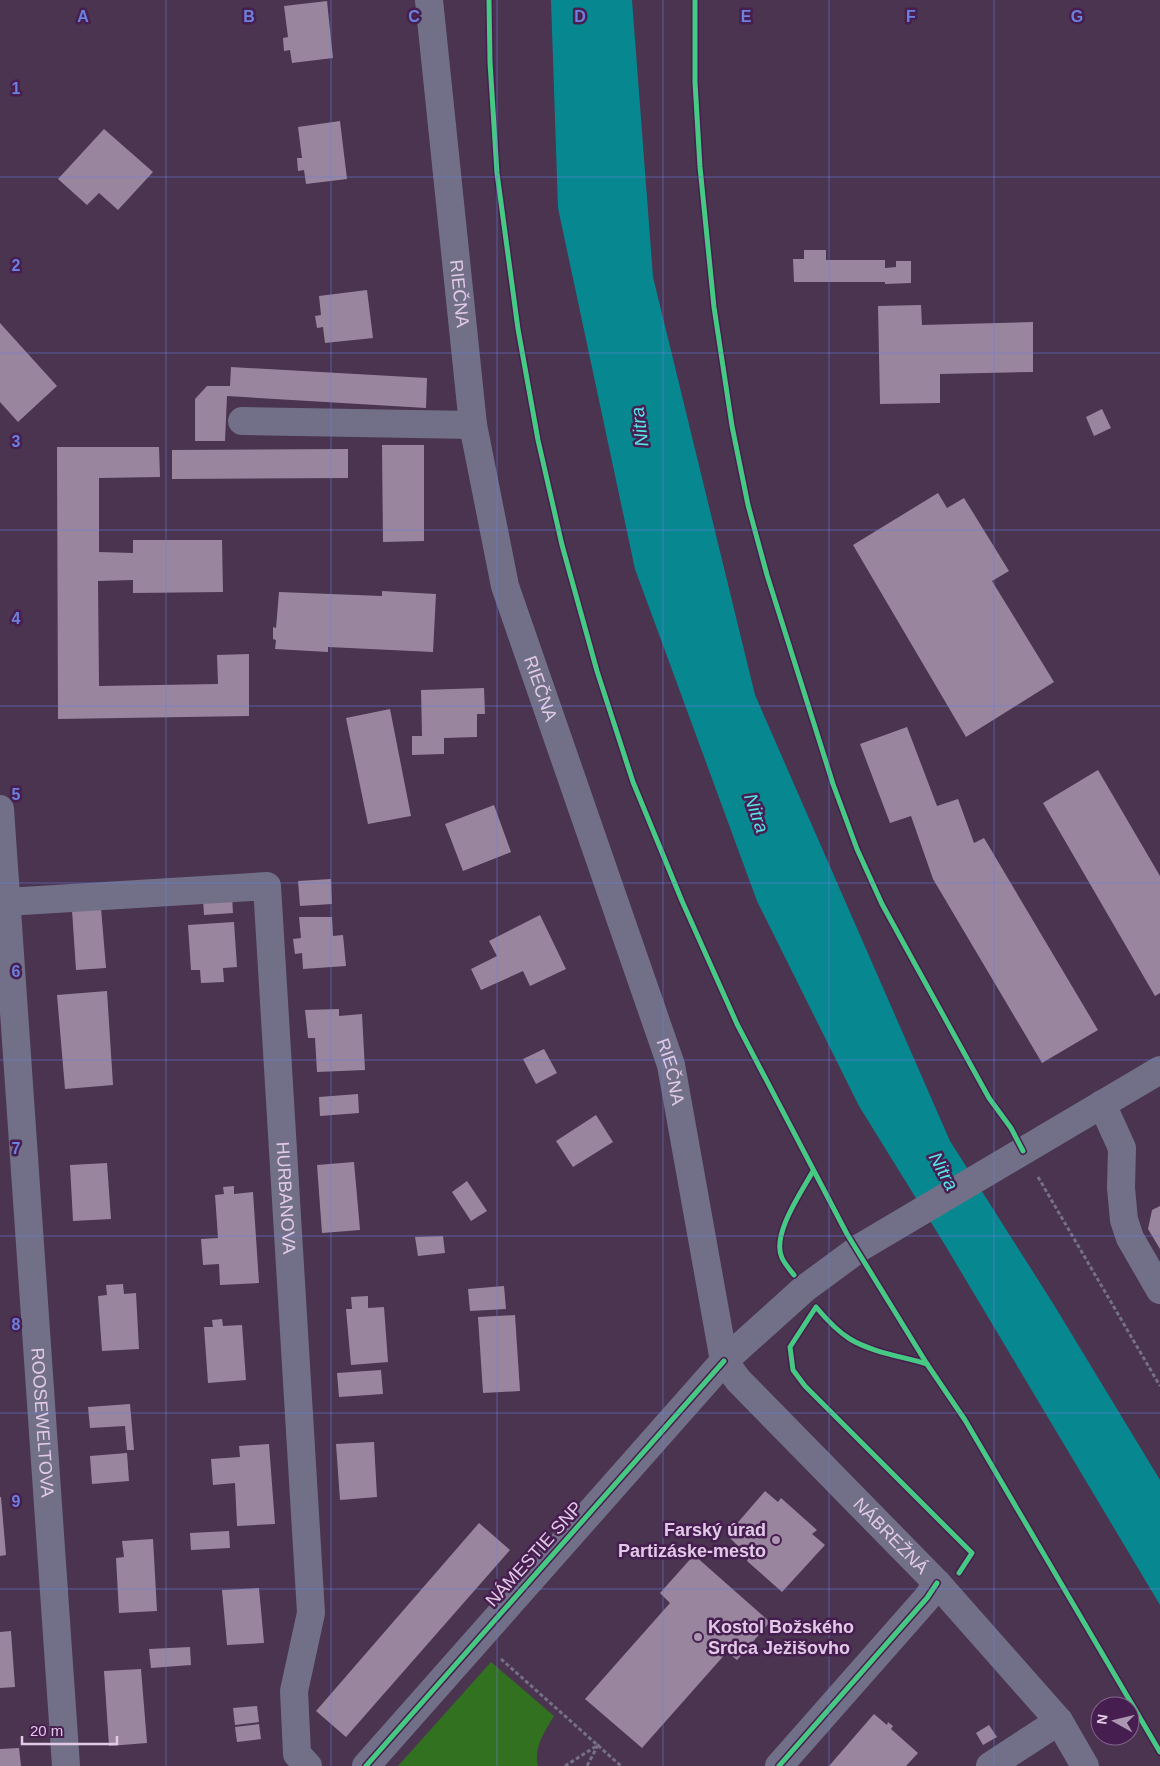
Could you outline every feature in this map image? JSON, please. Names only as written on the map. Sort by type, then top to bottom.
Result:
[{"type":"street","name":"RIEČNA","points":[[429,0],[473,424],[505,586],[671,1065],[724,1361]]},
{"type":"street","points":[[242,422],[473,424]]},
{"type":"street","name":"ROOSEWELTOVA","points":[[0,809],[6,902],[7,1009],[66,1766]]},
{"type":"street","name":"HURBANOVA","points":[[6,902],[267,886],[311,1613],[294,1691],[297,1754],[308,1766]]},
{"type":"street","name":"NÁMESTIE SNP","points":[[366,1766],[724,1361],[804,1289],[859,1248],[1160,1070]]},
{"type":"street","points":[[1102,1104],[1122,1148],[1121,1188],[1124,1220],[1130,1238],[1160,1290]]},
{"type":"street","name":"NÁBREŽNÁ","points":[[724,1361],[738,1380],[937,1583],[1059,1721],[1085,1766]]},
{"type":"street","points":[[779,1766],[927,1598],[937,1583]]},
{"type":"street","points":[[990,1766],[1059,1721]]},
{"type":"path","points":[[1015,1156],[1160,1386]]},
{"type":"path","points":[[494,1654],[621,1766]]},
{"type":"path","points":[[565,1766],[598,1745]]},
{"type":"path","points":[[587,1766],[598,1745]]},
{"type":"green space","points":[[491,1662],[554,1716],[538,1746],[538,1766],[398,1766]]},
{"type":"water","name":"Nitra","points":[[551,0],[632,0],[653,277],[755,695],[950,1141],[1054,1305],[1160,1480],[1160,1605],[945,1245],[859,1106],[757,901],[635,569],[558,208]]},
{"type":"building","points":[[327,1],[333,58],[292,63],[290,50],[284,51],[283,38],[288,37],[284,6]]},
{"type":"building","points":[[340,121],[347,179],[306,184],[304,170],[298,171],[297,158],[302,158],[298,127]]},
{"type":"building","points":[[104,129],[153,172],[118,210],[99,193],[87,205],[58,179]]},
{"type":"building","points":[[804,250],[826,250],[826,260],[885,260],[885,268],[896,267],[896,261],[911,261],[911,283],[794,282],[793,259],[804,259]]},
{"type":"building","points":[[367,290],[373,338],[325,343],[323,327],[317,328],[315,316],[321,315],[319,296]]},
{"type":"building","points":[[921,305],[922,325],[1033,322],[1033,372],[940,374],[940,403],[880,404],[878,306]]},
{"type":"building","points":[[0,323],[57,386],[18,422],[0,402]]},
{"type":"building","points":[[231,367],[427,378],[426,408],[227,396],[225,441],[195,441],[195,399],[207,386],[230,386]]},
{"type":"building","points":[[1102,409],[1111,428],[1094,436],[1086,417]]},
{"type":"building","points":[[382,445],[424,445],[424,541],[383,542]]},
{"type":"building","points":[[57,447],[159,447],[160,477],[99,478],[99,552],[133,553],[133,540],[222,540],[223,592],[133,593],[133,580],[98,581],[99,686],[218,684],[217,655],[249,654],[249,716],[58,719]]},
{"type":"building","points":[[348,449],[348,478],[172,479],[172,450]]},
{"type":"building","points":[[938,493],[947,508],[964,498],[1009,571],[992,581],[1054,682],[966,737],[853,545]]},
{"type":"building","points":[[382,591],[436,594],[433,652],[328,647],[328,652],[275,649],[276,640],[273,639],[273,627],[276,628],[279,592],[382,596]]},
{"type":"building","points":[[484,688],[485,714],[477,714],[477,737],[444,738],[444,754],[412,755],[412,736],[422,736],[421,690]]},
{"type":"building","points":[[390,709],[411,816],[368,824],[346,718]]},
{"type":"building","points":[[907,727],[937,806],[958,799],[974,843],[984,838],[1098,1030],[1042,1063],[933,879],[911,816],[890,823],[860,744]]},
{"type":"building","points":[[1098,770],[1160,876],[1160,993],[1155,996],[1043,803]]},
{"type":"building","points":[[494,805],[511,852],[463,871],[445,824]]},
{"type":"building","points":[[331,879],[332,904],[300,906],[298,881]]},
{"type":"building","points":[[232,896],[233,913],[204,915],[203,899]]},
{"type":"building","points":[[101,908],[106,968],[76,970],[72,910]]},
{"type":"building","points":[[540,915],[566,969],[530,986],[523,971],[481,990],[471,969],[497,956],[489,941]]},
{"type":"building","points":[[299,917],[332,917],[333,936],[343,935],[346,966],[303,969],[302,953],[295,954],[293,939],[301,938]]},
{"type":"building","points":[[234,922],[237,967],[223,968],[224,982],[201,983],[200,970],[191,970],[188,925]]},
{"type":"building","points":[[107,991],[113,1085],[65,1089],[57,995]]},
{"type":"building","points":[[339,1009],[339,1016],[362,1014],[365,1070],[317,1072],[315,1038],[308,1038],[305,1010]]},
{"type":"building","points":[[544,1049],[557,1073],[536,1084],[523,1059]]},
{"type":"building","points":[[358,1094],[359,1113],[320,1116],[319,1097]]},
{"type":"building","points":[[596,1115],[613,1142],[573,1167],[556,1141]]},
{"type":"building","points":[[354,1162],[360,1230],[322,1233],[317,1165]]},
{"type":"building","points":[[107,1163],[111,1219],[73,1221],[70,1165]]},
{"type":"building","points":[[467,1181],[487,1211],[471,1221],[452,1192]]},
{"type":"building","points":[[234,1186],[234,1194],[253,1192],[259,1283],[220,1285],[219,1264],[203,1265],[201,1239],[218,1238],[215,1195],[224,1194],[223,1187]]},
{"type":"building","points":[[1160,1206],[1160,1249],[1148,1229],[1152,1210]]},
{"type":"building","points":[[443,1236],[445,1253],[418,1256],[415,1237]]},
{"type":"building","points":[[123,1284],[124,1294],[136,1293],[139,1349],[102,1351],[98,1296],[107,1295],[106,1285]]},
{"type":"building","points":[[504,1286],[506,1309],[470,1311],[468,1289]]},
{"type":"building","points":[[368,1296],[368,1308],[384,1307],[388,1362],[351,1365],[346,1309],[352,1309],[351,1297]]},
{"type":"building","points":[[515,1315],[520,1391],[483,1393],[478,1317]]},
{"type":"building","points":[[222,1319],[223,1326],[242,1325],[246,1380],[208,1383],[204,1327],[213,1327],[212,1320]]},
{"type":"building","points":[[381,1370],[383,1394],[339,1397],[337,1373]]},
{"type":"building","points":[[130,1404],[134,1450],[127,1450],[125,1426],[90,1428],[88,1407]]},
{"type":"building","points":[[374,1442],[377,1497],[340,1500],[336,1444]]},
{"type":"building","points":[[269,1444],[275,1524],[237,1526],[235,1483],[213,1485],[211,1459],[240,1457],[239,1446]]},
{"type":"building","points":[[127,1453],[129,1481],[92,1484],[90,1456]]},
{"type":"building","name":"Farský úrad Partizáske-mesto","points":[[765,1491],[778,1502],[781,1498],[817,1530],[812,1534],[825,1545],[782,1592],[747,1561],[749,1557],[727,1535]]},
{"type":"building","points":[[0,1497],[6,1555],[0,1556]]},
{"type":"building","points":[[479,1523],[510,1550],[346,1737],[316,1711]]},
{"type":"building","points":[[229,1531],[230,1548],[191,1550],[190,1533]]},
{"type":"building","points":[[153,1539],[157,1611],[119,1613],[116,1558],[124,1557],[122,1541]]},
{"type":"building","name":"Kostol Božského Srdca Ježišovho","points":[[694,1555],[770,1622],[737,1660],[727,1652],[642,1748],[585,1699],[670,1603],[660,1593]]},
{"type":"building","points":[[259,1588],[264,1643],[227,1645],[222,1590]]},
{"type":"building","points":[[11,1631],[15,1687],[0,1688],[0,1632]]},
{"type":"building","points":[[190,1647],[191,1665],[151,1668],[149,1649]]},
{"type":"building","points":[[141,1669],[147,1743],[109,1746],[104,1671]]},
{"type":"building","points":[[257,1706],[259,1722],[235,1725],[233,1708]]},
{"type":"building","points":[[874,1714],[887,1725],[888,1722],[893,1726],[891,1729],[918,1753],[906,1766],[829,1766]]},
{"type":"building","points":[[259,1724],[261,1739],[237,1742],[235,1727]]},
{"type":"building","points":[[989,1725],[997,1737],[983,1745],[976,1733]]},
{"type":"building","points":[[19,1748],[21,1766],[0,1766],[0,1749]]},
{"type":"cycle path","points":[[489,0],[490,62],[497,173],[518,329],[538,440],[562,545],[597,671],[633,782],[682,901],[737,1024],[847,1234],[927,1364],[965,1420],[1160,1752]]},
{"type":"cycle path","points":[[695,0],[695,82],[700,167],[714,307],[732,426],[748,505],[767,575],[833,784],[857,849],[882,904],[916,966],[989,1098],[1011,1128],[1023,1151]]},
{"type":"cycle path","points":[[794,1275],[782,1258],[781,1238],[789,1213],[813,1171]]},
{"type":"cycle path","points":[[927,1364],[858,1344],[836,1329],[816,1307],[790,1347],[793,1370],[805,1386],[972,1553],[959,1573]]},
{"type":"cycle path","points":[[366,1766],[724,1361]]},
{"type":"cycle path","points":[[779,1766],[927,1598],[937,1583]]},
{"type":"place","name":"Farský úrad Partizáske-mesto","points":[[776,1540]]},
{"type":"place","name":"Kostol Božského Srdca Ježišovho","points":[[698,1637]]}]
